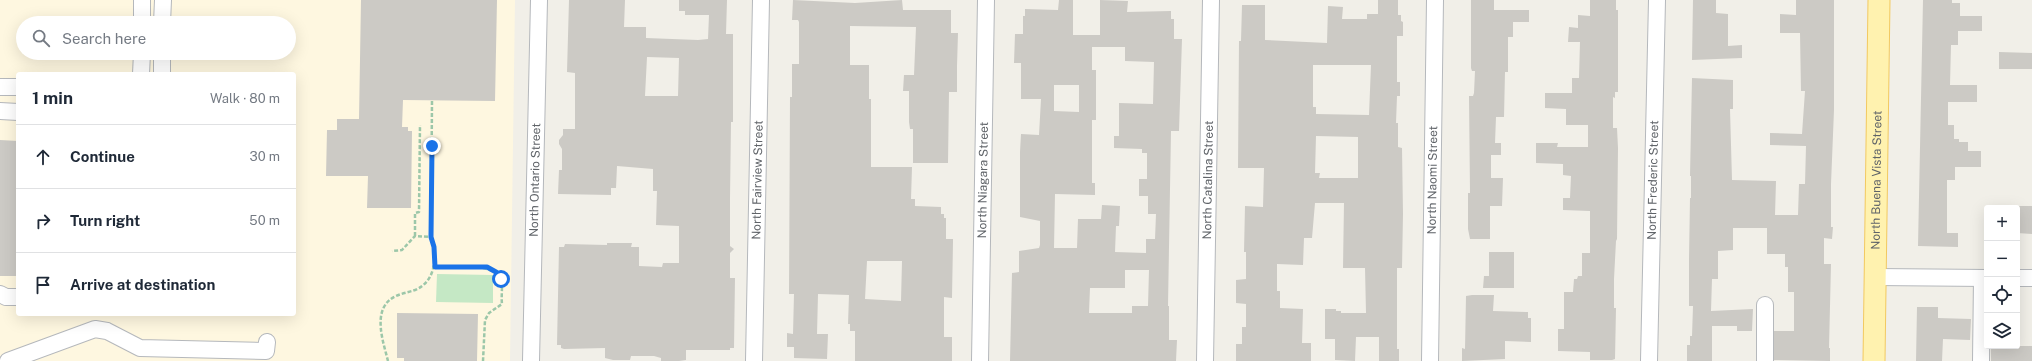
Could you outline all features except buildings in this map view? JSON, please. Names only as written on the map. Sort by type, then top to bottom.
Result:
[{"type":"main road","name":"North Buena Vista Street","points":[[1874,361],[1879,0]]},
{"type":"street","points":[[142,0],[142,16]]},
{"type":"street","points":[[162,16],[163,0]]},
{"type":"street","name":"North Ontario Street","points":[[531,361],[539,0]]},
{"type":"street","name":"North Fairview Street","points":[[754,361],[761,0]]},
{"type":"street","name":"North Niagara Street","points":[[980,361],[986,0]]},
{"type":"street","name":"North Catalina Street","points":[[1205,361],[1211,0]]},
{"type":"street","name":"North Naomi Street","points":[[1430,361],[1435,0]]},
{"type":"street","name":"North Frederic Street","points":[[1649,361],[1657,0]]},
{"type":"street","points":[[141,72],[142,60]]},
{"type":"street","points":[[162,60],[162,72]]},
{"type":"street","points":[[0,87],[16,88]]},
{"type":"street","points":[[0,112],[16,112]]},
{"type":"street","points":[[1876,277],[1984,278]]},
{"type":"street","points":[[2020,278],[2032,278]]},
{"type":"street","points":[[16,290],[6,289],[0,293],[6,297],[16,297]]},
{"type":"street","points":[[1981,361],[1984,299]]},
{"type":"street","points":[[1765,361],[1766,305]]},
{"type":"street","points":[[8,361],[95,329],[107,331],[140,348],[266,351],[267,342]]},
{"type":"path","points":[[388,361],[381,326],[381,315],[384,306],[393,297],[416,289],[423,284],[435,267],[434,247],[431,237],[432,100]]},
{"type":"path","points":[[392,251],[402,250],[415,236],[415,213],[418,212],[420,125]]},
{"type":"path","points":[[415,236],[431,237]]},
{"type":"path","points":[[435,267],[487,267],[496,272],[501,279],[502,304],[489,313],[485,320],[483,361]]},
{"type":"shaded area","points":[[0,0],[515,0],[510,361],[0,361]]},
{"type":"green space","points":[[437,274],[493,275],[493,303],[436,302]]},
{"type":"route","points":[[432,146],[431,237],[434,247],[435,267],[487,267],[496,272],[501,279]]}]
